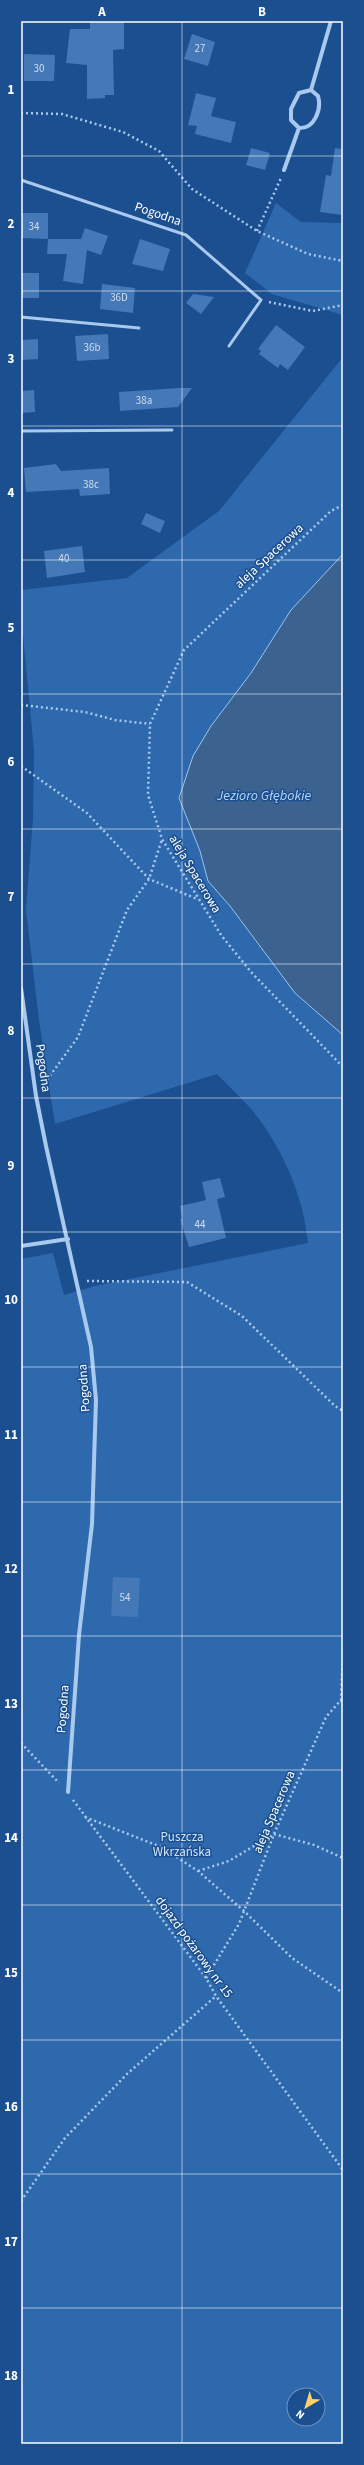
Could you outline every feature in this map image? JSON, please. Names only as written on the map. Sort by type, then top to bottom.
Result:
[{"type":"street","points":[[311,90],[331,21]]},
{"type":"street","points":[[311,90],[318,96],[319,108],[310,125],[305,128],[299,128],[291,120],[291,109],[299,93],[311,90]]},
{"type":"street","points":[[284,170],[299,128]]},
{"type":"street","name":"Pogodna","points":[[21,988],[36,1096],[91,1347],[96,1440],[92,1524],[79,1635],[68,1792]]},
{"type":"street","points":[[21,1246],[68,1240]]},
{"type":"lane","name":"Pogodna","points":[[21,180],[186,235],[261,300]]},
{"type":"lane","points":[[229,346],[261,300]]},
{"type":"lane","points":[[21,317],[139,328]]},
{"type":"lane","points":[[21,431],[172,430]]},
{"type":"path","points":[[21,113],[62,114],[123,132],[159,151],[192,189],[257,231],[308,254],[343,261]]},
{"type":"path","points":[[257,231],[284,170]]},
{"type":"path","points":[[261,300],[313,310],[343,305]]},
{"type":"path","name":"aleja Spacerowa","points":[[343,505],[331,511],[184,650],[150,724],[148,795],[162,839],[197,899],[221,935],[251,972],[343,1067]]},
{"type":"path","points":[[21,705],[85,712],[115,720],[150,724]]},
{"type":"path","points":[[21,766],[87,813],[149,878],[197,899]]},
{"type":"path","points":[[36,1096],[78,1036],[127,910],[149,878],[162,839]]},
{"type":"path","points":[[77,1281],[187,1282],[242,1316],[335,1406],[343,1411]]},
{"type":"path","points":[[343,1650],[341,1700],[343,1706]]},
{"type":"path","name":"aleja Spacerowa","points":[[206,1978],[244,1911],[274,1834],[326,1717],[341,1700]]},
{"type":"path","name":"dojazd pożarowy nr 15","points":[[21,1743],[68,1792],[84,1817],[206,1978],[216,1996],[343,2170]]},
{"type":"path","points":[[84,1817],[161,1847],[198,1871],[244,1911],[292,1958],[343,1993]]},
{"type":"path","points":[[198,1871],[229,1861],[274,1834],[314,1844],[343,1858]]},
{"type":"path","points":[[21,2201],[65,2138],[127,2074],[216,1996]]},
{"type":"green space","points":[[276,203],[301,222],[343,223],[343,315],[272,294],[245,273]]},
{"type":"green space","name":"Puszcza Wkrzańska","points":[[343,357],[343,554],[291,610],[251,673],[211,726],[200,851],[208,881],[230,906],[295,993],[343,1035],[343,2444],[21,2444],[21,1259],[53,1253],[64,1295],[95,1286],[308,1243],[303,1212],[294,1182],[273,1139],[254,1112],[217,1074],[55,1124],[39,1020],[26,910],[33,818],[34,751],[21,614],[21,590],[127,578],[219,511]]},
{"type":"water","name":"Jezioro Głębokie","points":[[343,554],[343,1035],[295,993],[230,906],[208,881],[200,851],[179,798],[193,756],[211,726],[251,673],[291,610]]},
{"type":"building","points":[[90,21],[124,21],[124,49],[113,50],[114,95],[105,95],[105,98],[87,99],[87,65],[66,63],[70,29],[90,29]]},
{"type":"building","points":[[192,34],[215,42],[208,66],[184,59]]},
{"type":"building","points":[[24,54],[55,55],[54,81],[24,81]]},
{"type":"building","points":[[196,93],[216,98],[211,116],[236,122],[231,143],[195,134],[197,126],[188,125]]},
{"type":"building","points":[[251,148],[270,153],[265,170],[246,165]]},
{"type":"building","points":[[335,148],[343,149],[343,215],[320,212],[326,175],[331,176]]},
{"type":"building","points":[[21,213],[48,213],[48,239],[21,238]]},
{"type":"building","points":[[85,228],[108,236],[101,255],[87,250],[83,284],[63,281],[67,254],[47,254],[48,239],[81,239]]},
{"type":"building","points":[[140,239],[170,249],[163,271],[132,264]]},
{"type":"building","points":[[21,273],[39,273],[39,298],[21,298]]},
{"type":"building","points":[[102,284],[135,288],[133,313],[100,309]]},
{"type":"building","points":[[193,294],[214,297],[201,314],[186,303]]},
{"type":"building","points":[[276,325],[305,347],[288,370],[280,364],[278,368],[259,354],[261,351],[258,349]]},
{"type":"building","points":[[108,334],[109,359],[77,361],[75,336]]},
{"type":"building","points":[[38,339],[38,359],[21,360],[21,340]]},
{"type":"building","points":[[192,388],[178,407],[120,411],[119,392]]},
{"type":"building","points":[[34,390],[35,412],[21,413],[21,391]]},
{"type":"building","points":[[56,464],[61,471],[109,468],[110,494],[80,496],[79,489],[26,492],[24,468]]},
{"type":"building","points":[[146,513],[165,521],[160,533],[141,524]]},
{"type":"building","points":[[82,546],[85,572],[47,578],[44,551]]},
{"type":"building","points":[[220,1178],[225,1197],[217,1199],[226,1238],[189,1247],[180,1219],[182,1219],[180,1206],[206,1200],[202,1182]]},
{"type":"building","points":[[113,1577],[140,1578],[138,1617],[111,1616]]}]
